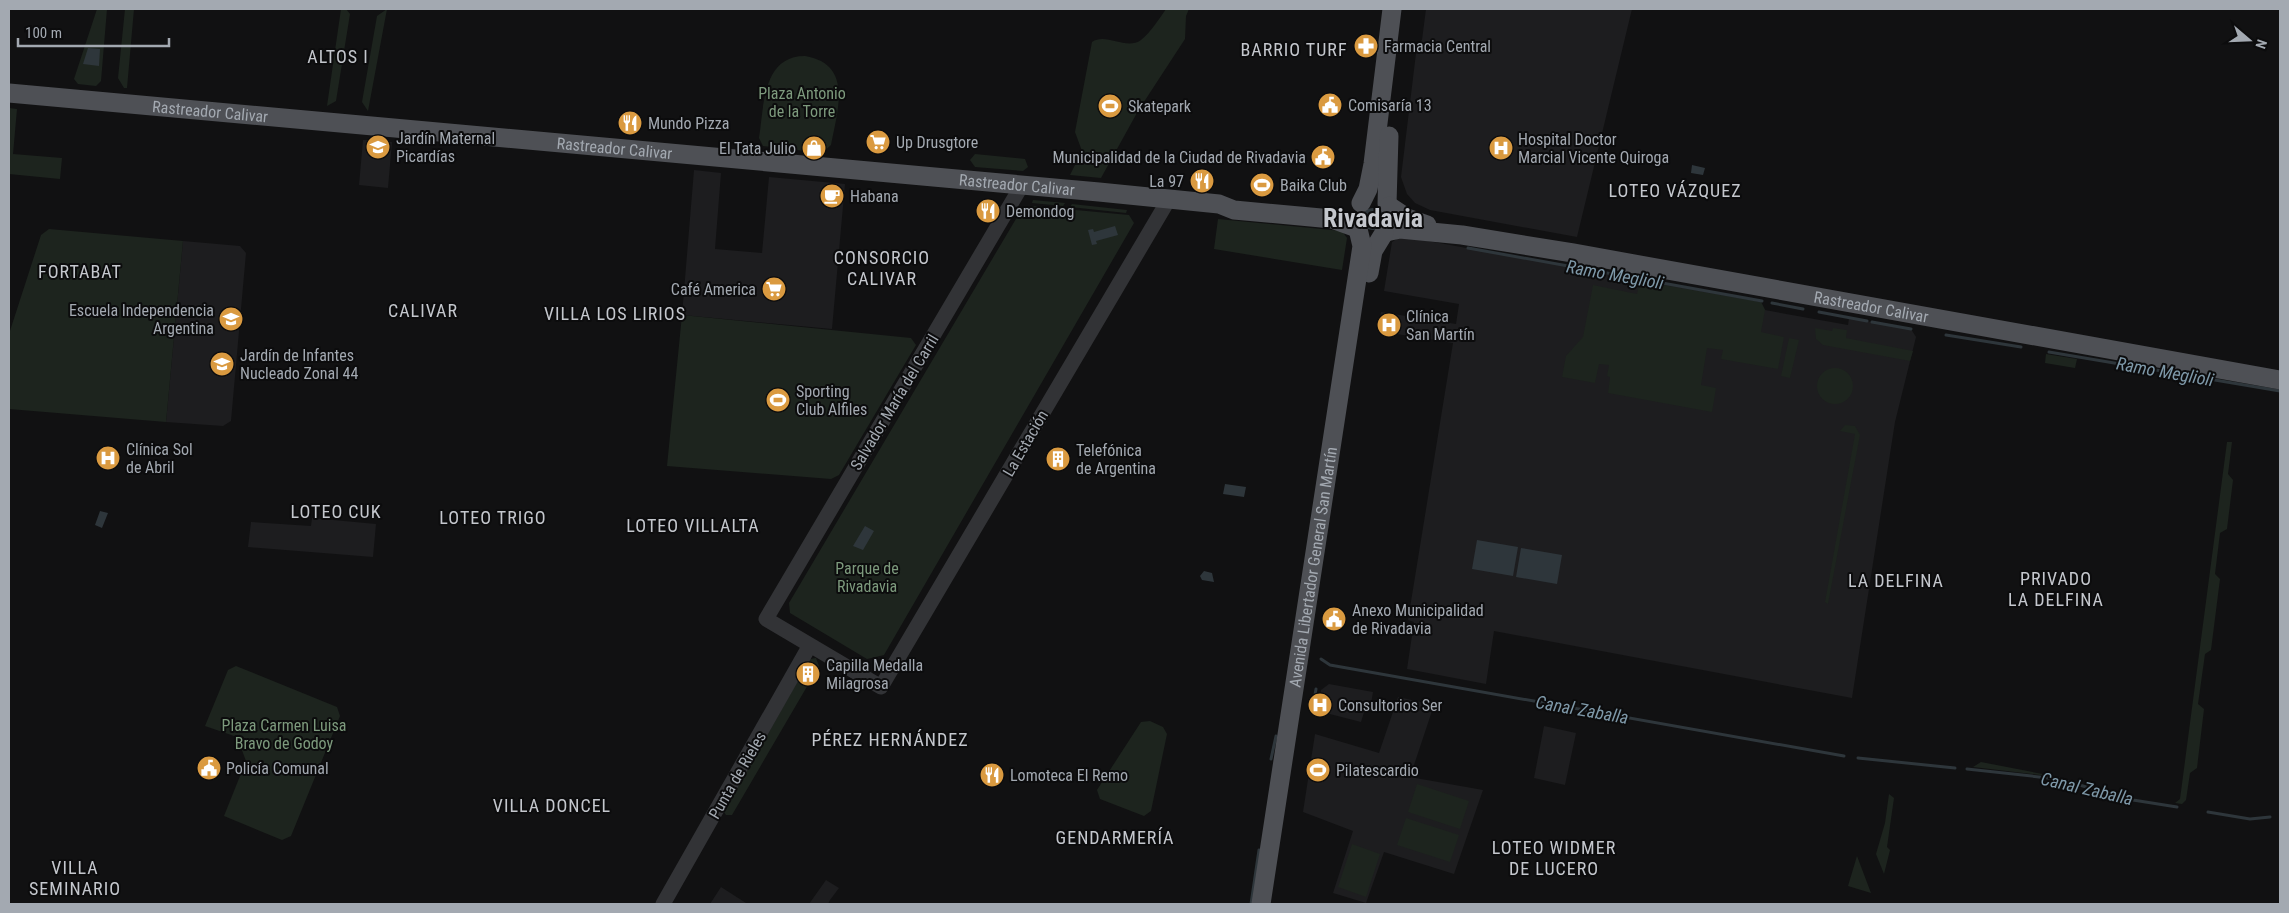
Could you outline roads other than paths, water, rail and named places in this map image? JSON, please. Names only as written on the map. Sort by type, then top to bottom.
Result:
[{"type":"main road","points":[[1392,9],[1372,170],[1368,189],[1355,214],[1358,228],[1372,236],[1385,233],[1392,217],[1388,205],[1388,145],[1404,9]]},
{"type":"main road","name":"Rastreador Calivar","points":[[9,94],[1169,199],[1219,204],[1234,210],[1332,219],[1358,228]]},
{"type":"main road","points":[[1360,204],[1372,198],[1388,205]]},
{"type":"main road","name":"Rastreador Calivar","points":[[1219,204],[1235,200],[1341,210],[1360,204]]},
{"type":"main road","name":"Rastreador Calivar","points":[[1388,205],[1407,218],[1462,235]]},
{"type":"main road","name":"Avenida Libertador General San Martín","points":[[1261,904],[1361,252],[1362,242],[1358,228]]},
{"type":"main road","name":"Rastreador Calivar","points":[[1385,233],[1400,229],[1462,235],[2280,380]]},
{"type":"main road","name":"Avenida Libertador General San Martín","points":[[1274,904],[1370,264],[1376,245],[1385,233]]},
{"type":"street","name":"Salvador María del Carril","points":[[810,645],[766,619],[1022,185]]},
{"type":"street","name":"La Estación","points":[[810,645],[881,687],[1169,199]]},
{"type":"street","name":"Punta de Rieles","points":[[663,904],[810,645]]},
{"type":"waterway","name":"Ramo Meglioli","points":[[1468,248],[1762,301]]},
{"type":"waterway","name":"Ramo Meglioli","points":[[1772,303],[1803,309]]},
{"type":"waterway","name":"Ramo Meglioli","points":[[1819,312],[1867,321]]},
{"type":"waterway","name":"Ramo Meglioli","points":[[1872,322],[1911,329]]},
{"type":"waterway","name":"Ramo Meglioli","points":[[1946,335],[2021,347]]},
{"type":"waterway","name":"Ramo Meglioli","points":[[2049,352],[2280,391]]},
{"type":"waterway","name":"Canal Zaballa","points":[[1321,659],[1330,665],[1844,756]]},
{"type":"waterway","points":[[1312,712],[1316,689]]},
{"type":"waterway","points":[[1271,759],[1276,736]]},
{"type":"waterway","name":"Canal Zaballa","points":[[1858,758],[1955,768]]},
{"type":"waterway","name":"Canal Zaballa","points":[[1967,769],[2058,779],[2133,800],[2177,807]]},
{"type":"waterway","name":"Canal Zaballa","points":[[2208,812],[2250,819],[2270,817]]},
{"type":"waterway","points":[[1251,904],[1259,850]]},
{"type":"place","name":"Farmacia Central","points":[[1366,46]]},
{"type":"place","name":"Comisaría 13","points":[[1330,105]]},
{"type":"place","name":"Skatepark","points":[[1110,106]]},
{"type":"place","name":"Mundo Pizza","points":[[630,123]]},
{"type":"place","name":"Up Drusgtore","points":[[878,142]]},
{"type":"place","name":"Jardín Maternal Picardías","points":[[378,147]]},
{"type":"place","name":"El Tata Julio","points":[[814,148]]},
{"type":"place","name":"Hospital Doctor Marcial Vicente Quiroga","points":[[1501,148]]},
{"type":"place","name":"Municipalidad de la Ciudad de Rivadavia","points":[[1323,157]]},
{"type":"place","name":"La 97","points":[[1202,181]]},
{"type":"place","name":"Baika Club","points":[[1262,185]]},
{"type":"place","name":"Habana","points":[[832,196]]},
{"type":"place","name":"Demondog","points":[[988,211]]},
{"type":"place","name":"Café America","points":[[774,289]]},
{"type":"place","name":"Escuela Independencia Argentina","points":[[231,319]]},
{"type":"place","name":"Clínica San Martín","points":[[1389,325]]},
{"type":"place","name":"Jardín de Infantes Nucleado Zonal 44","points":[[222,364]]},
{"type":"place","name":"Sporting Club Alfiles","points":[[778,400]]},
{"type":"place","name":"Clínica Sol de Abril","points":[[108,458]]},
{"type":"place","name":"Telefónica de Argentina","points":[[1058,459]]},
{"type":"place","name":"Anexo Municipalidad de Rivadavia","points":[[1334,619]]},
{"type":"place","name":"Capilla Medalla Milagrosa","points":[[808,674]]},
{"type":"place","name":"Consultorios Ser","points":[[1320,705]]},
{"type":"place","name":"Policía Comunal","points":[[209,768]]},
{"type":"place","name":"Pilatescardio","points":[[1318,770]]},
{"type":"place","name":"Lomoteca El Remo","points":[[992,775]]},
{"type":"district","name":"BARRIO TURF","points":[[1294,50]]},
{"type":"district","name":"ALTOS I","points":[[338,57]]},
{"type":"district","name":"LOTEO VÁZQUEZ","points":[[1675,191]]},
{"type":"district","name":"Rivadavia","points":[[1373,218]]},
{"type":"district","name":"CONSORCIO CALIVAR","points":[[882,268]]},
{"type":"district","name":"FORTABAT","points":[[80,272]]},
{"type":"district","name":"CALIVAR","points":[[423,311]]},
{"type":"district","name":"VILLA LOS LIRIOS","points":[[615,314]]},
{"type":"district","name":"LOTEO CUK","points":[[336,512]]},
{"type":"district","name":"LOTEO TRIGO","points":[[493,518]]},
{"type":"district","name":"LOTEO VILLALTA","points":[[693,526]]},
{"type":"district","name":"LA DELFINA","points":[[1896,581]]},
{"type":"district","name":"PRIVADO LA DELFINA","points":[[2056,589]]},
{"type":"district","name":"PÉREZ HERNÁNDEZ","points":[[890,740]]},
{"type":"district","name":"VILLA DONCEL","points":[[552,806]]},
{"type":"district","name":"GENDARMERÍA","points":[[1115,838]]},
{"type":"district","name":"LOTEO WIDMER DE LUCERO","points":[[1554,858]]},
{"type":"district","name":"VILLA SEMINARIO","points":[[75,878]]},
{"type":"park label","name":"Plaza Antonio de la Torre","points":[[802,102]]},
{"type":"park label","name":"Parque de Rivadavia","points":[[867,577]]},
{"type":"park label","name":"Plaza Carmen Luisa Bravo de Godoy","points":[[284,734]]}]
